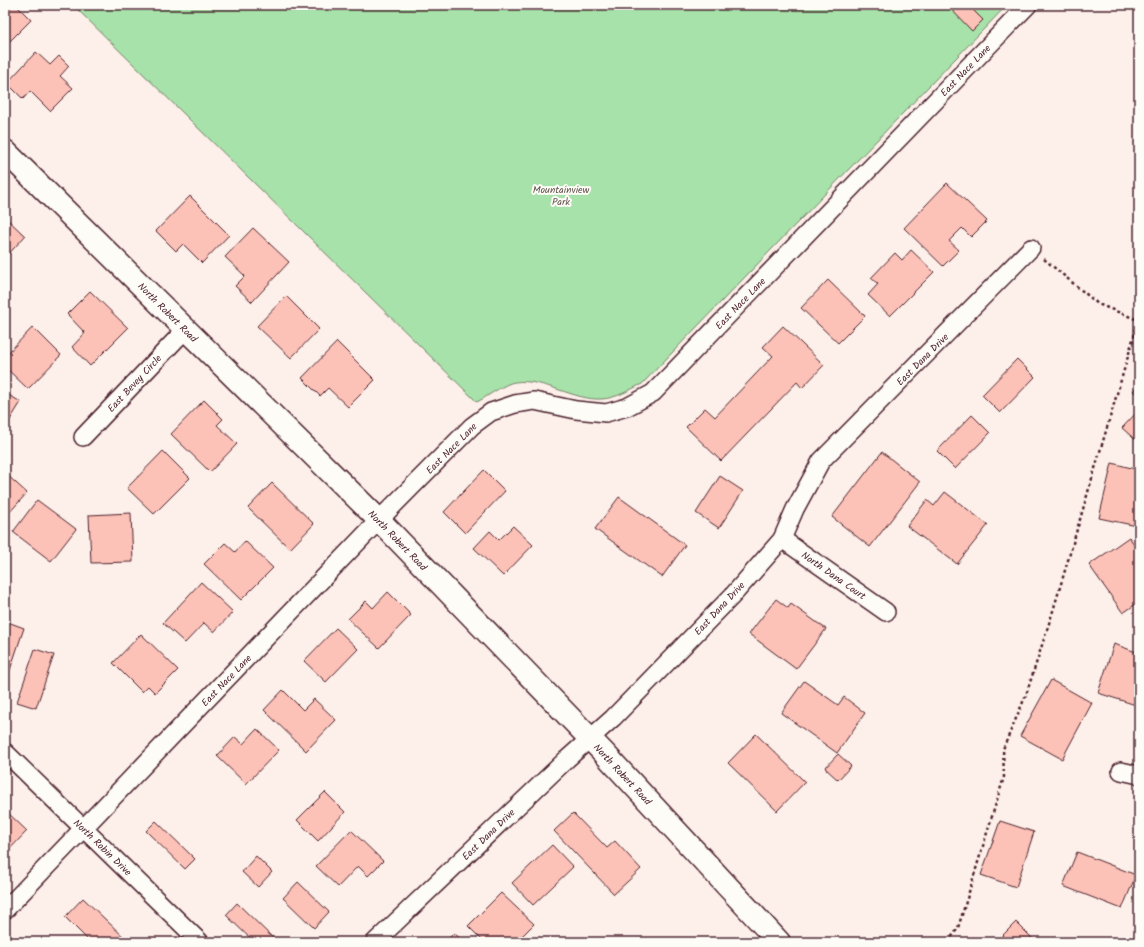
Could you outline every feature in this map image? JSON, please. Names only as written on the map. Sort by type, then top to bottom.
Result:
[{"type":"main road","name":"North Robert Road","points":[[5,151],[379,520],[590,738],[779,942]]},
{"type":"street","name":"East Nace Lane","points":[[5,910],[379,520],[472,426],[491,412],[515,404],[534,401],[576,410],[606,413],[627,406],[653,393],[1028,5]]},
{"type":"street","name":"East Dana Drive","points":[[375,942],[613,718],[733,595],[782,539],[795,509],[821,461],[1031,248]]},
{"type":"street","name":"East Bevey Circle","points":[[83,437],[186,329]]},
{"type":"street","name":"North Dana Court","points":[[782,539],[886,612]]},
{"type":"street","name":"North Robin Drive","points":[[5,752],[200,942]]},
{"type":"street","points":[[1121,771],[1139,775]]},
{"type":"path","points":[[948,942],[958,928],[1004,778],[1003,749],[1026,695],[1053,611],[1139,320],[1098,304],[1031,248]]},
{"type":"green space","name":"Mountainview Park","points":[[73,5],[1007,5],[642,384],[618,395],[602,399],[592,399],[537,383],[515,382],[501,387],[477,402]]},
{"type":"building","points":[[5,5],[16,5],[31,20],[5,46]]},
{"type":"building","points":[[968,5],[983,20],[972,31],[948,6]]},
{"type":"building","points":[[36,52],[50,65],[59,56],[69,66],[60,76],[73,88],[50,111],[30,91],[23,99],[7,83]]},
{"type":"building","points":[[947,183],[987,221],[971,237],[962,228],[949,241],[959,250],[943,266],[904,228]]},
{"type":"building","points":[[190,196],[229,235],[202,263],[183,244],[176,251],[156,231]]},
{"type":"building","points":[[5,217],[25,236],[5,258]]},
{"type":"building","points":[[253,228],[289,262],[252,302],[235,286],[245,276],[225,257]]},
{"type":"building","points":[[911,250],[934,272],[890,316],[868,295],[878,284],[871,278],[895,253],[902,260]]},
{"type":"building","points":[[828,280],[865,316],[838,343],[801,308]]},
{"type":"building","points":[[90,291],[128,328],[90,366],[72,347],[85,333],[67,314]]},
{"type":"building","points":[[286,296],[319,329],[291,358],[257,326]]},
{"type":"building","points":[[783,326],[824,365],[802,388],[797,382],[721,461],[686,427],[705,408],[715,417],[773,356],[763,347]]},
{"type":"building","points":[[33,327],[61,355],[28,389],[5,367],[5,356]]},
{"type":"building","points":[[337,342],[375,380],[348,407],[328,388],[320,396],[302,378]]},
{"type":"building","points":[[1017,359],[1035,377],[1000,413],[982,395]]},
{"type":"building","points":[[1139,384],[1139,396],[1133,391]]},
{"type":"building","points":[[5,393],[21,402],[5,428]]},
{"type":"building","points":[[204,400],[223,419],[217,425],[237,444],[210,472],[171,434]]},
{"type":"building","points":[[1139,410],[1139,443],[1122,428]]},
{"type":"building","points":[[972,415],[990,433],[955,469],[937,451]]},
{"type":"building","points":[[163,451],[190,478],[154,514],[127,488]]},
{"type":"building","points":[[882,452],[920,482],[870,547],[832,517]]},
{"type":"building","points":[[1112,463],[1139,470],[1139,519],[1137,526],[1099,518]]},
{"type":"building","points":[[484,470],[505,491],[465,533],[444,512]]},
{"type":"building","points":[[5,473],[27,493],[8,514],[5,512]]},
{"type":"building","points":[[720,476],[743,491],[719,528],[696,513]]},
{"type":"building","points":[[272,483],[314,524],[290,549],[248,508]]},
{"type":"building","points":[[945,492],[988,525],[957,564],[907,526],[927,500],[934,506]]},
{"type":"building","points":[[619,497],[685,545],[662,577],[595,529]]},
{"type":"building","points":[[37,500],[76,529],[51,561],[13,532]]},
{"type":"building","points":[[131,513],[133,562],[91,563],[89,515]]},
{"type":"building","points":[[513,526],[533,545],[503,576],[474,548],[490,531],[499,540]]},
{"type":"building","points":[[1129,537],[1139,551],[1139,602],[1123,613],[1089,565]]},
{"type":"building","points":[[245,541],[273,568],[241,600],[204,564],[225,543],[235,552]]},
{"type":"building","points":[[201,582],[233,612],[214,632],[204,623],[185,643],[163,623]]},
{"type":"building","points":[[388,592],[411,615],[379,648],[348,619],[366,601],[373,608]]},
{"type":"building","points":[[776,599],[788,608],[791,604],[826,629],[796,669],[749,634]]},
{"type":"building","points":[[5,621],[24,628],[5,685]]},
{"type":"building","points":[[336,628],[358,649],[326,682],[304,661]]},
{"type":"building","points":[[141,634],[178,670],[155,693],[148,686],[142,692],[113,663]]},
{"type":"building","points":[[1114,644],[1139,653],[1139,706],[1098,693]]},
{"type":"building","points":[[35,649],[54,655],[36,708],[17,702]]},
{"type":"building","points":[[1051,680],[1092,703],[1062,759],[1020,736]]},
{"type":"building","points":[[804,681],[838,705],[844,697],[865,713],[837,753],[781,713]]},
{"type":"building","points":[[283,690],[303,710],[314,699],[336,720],[306,751],[264,710]]},
{"type":"building","points":[[257,729],[279,750],[246,784],[217,756],[235,737],[243,744]]},
{"type":"building","points":[[756,734],[805,782],[777,811],[728,763]]},
{"type":"building","points":[[838,754],[851,766],[838,780],[825,768]]},
{"type":"building","points":[[325,792],[345,812],[318,841],[297,820]]},
{"type":"building","points":[[5,810],[27,831],[5,854]]},
{"type":"building","points":[[573,813],[607,848],[615,841],[641,869],[614,894],[554,831]]},
{"type":"building","points":[[156,821],[195,859],[185,869],[146,831]]},
{"type":"building","points":[[1000,821],[1034,832],[1016,887],[981,875]]},
{"type":"building","points":[[351,830],[383,861],[368,876],[358,866],[338,887],[316,866]]},
{"type":"building","points":[[552,845],[573,867],[533,905],[512,883]]},
{"type":"building","points":[[1077,852],[1136,875],[1122,909],[1063,886]]},
{"type":"building","points":[[256,856],[272,872],[258,887],[242,872]]},
{"type":"building","points":[[298,882],[329,912],[314,928],[283,898]]},
{"type":"building","points":[[501,893],[534,924],[516,942],[484,942],[468,926]]},
{"type":"building","points":[[83,898],[129,942],[90,942],[65,917]]},
{"type":"building","points":[[237,903],[277,942],[254,942],[226,915]]},
{"type":"building","points":[[1016,922],[1036,942],[1001,942],[998,940]]},
{"type":"building","points":[[454,933],[464,942],[445,942]]}]
